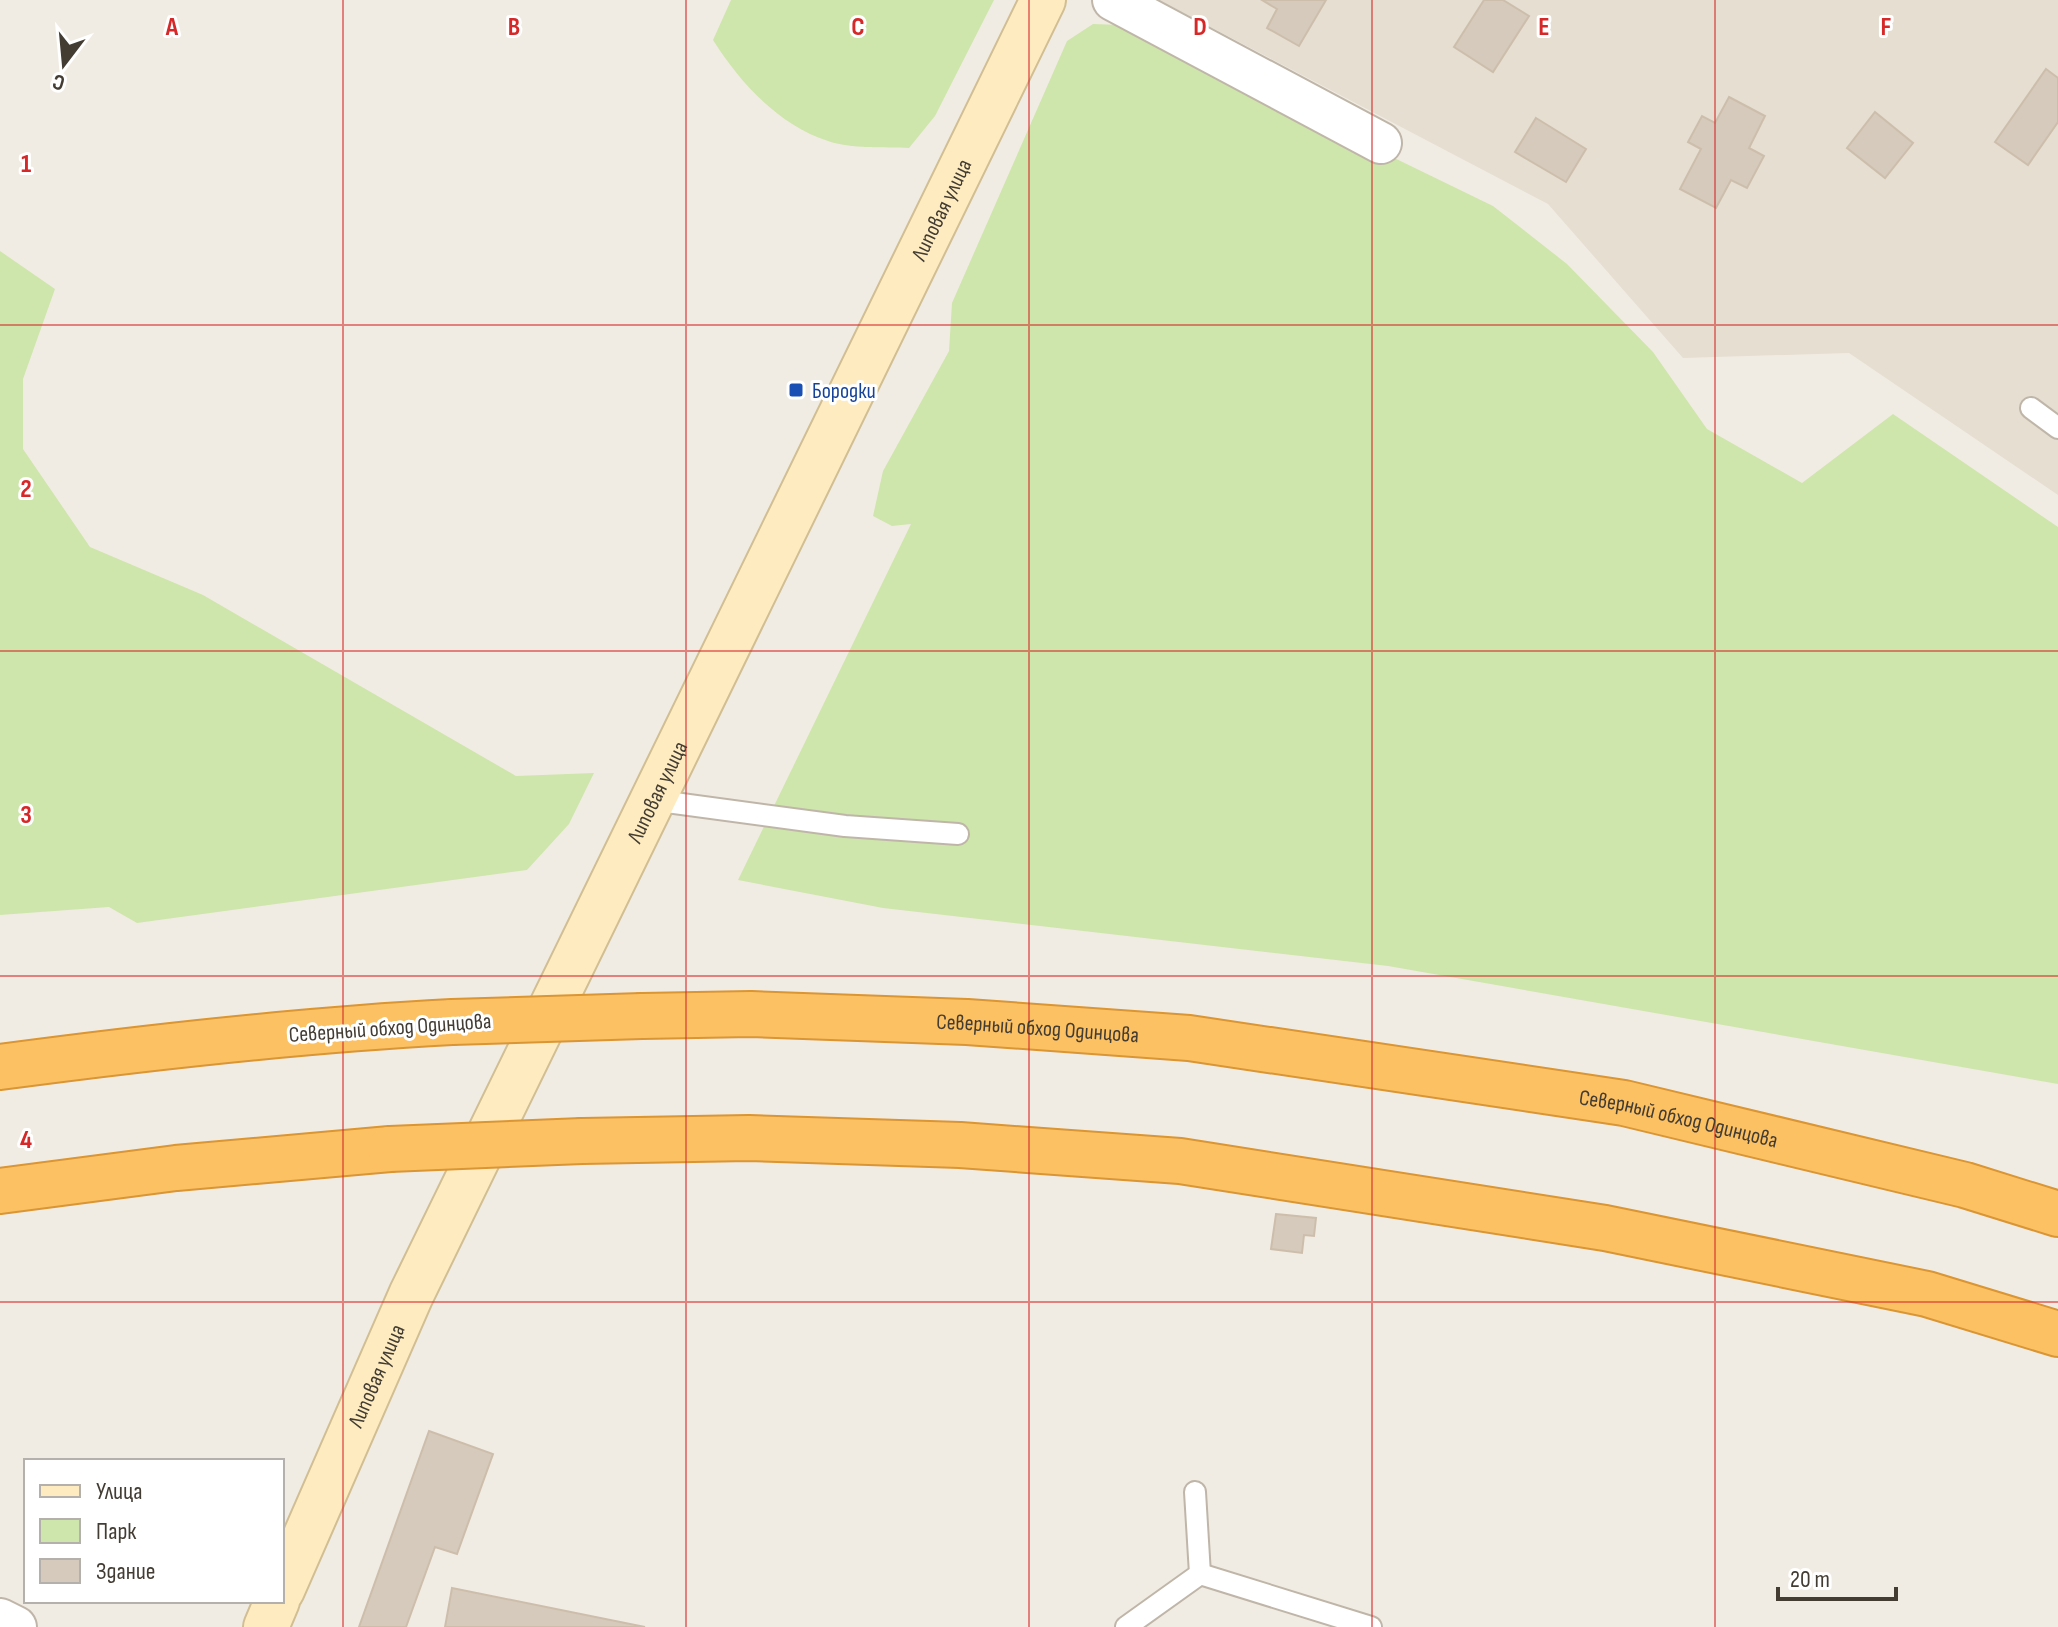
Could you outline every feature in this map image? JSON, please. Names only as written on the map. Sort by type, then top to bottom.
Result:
[{"type":"highway","name":"Северный обход Одинцова","points":[[0,1067],[177,1044],[350,1027],[452,1022],[751,1014],[967,1022],[1189,1038],[1624,1103],[1965,1185],[2058,1214]]},
{"type":"highway","points":[[0,1191],[176,1168],[390,1149],[582,1141],[780,1139],[960,1145],[1180,1161],[1605,1228],[1927,1294],[2058,1334]]},
{"type":"street","name":"Липовая улица","points":[[284,1585],[411,1295],[1043,0]]},
{"type":"street","points":[[1113,0],[1381,143]]},
{"type":"street","points":[[266,1627],[276,1603]]},
{"type":"street","points":[[0,1619],[16,1627]]},
{"type":"lane","points":[[2031,408],[2058,428]]},
{"type":"lane","points":[[652,800],[845,826],[958,834]]},
{"type":"lane","points":[[1195,1492],[1200,1574]]},
{"type":"lane","points":[[1126,1627],[1200,1574]]},
{"type":"lane","points":[[1200,1574],[1371,1627]]},
{"type":"shaded area","points":[[1159,0],[2058,0],[2058,495],[1849,353],[1683,358],[1548,204]]},
{"type":"green space","points":[[731,0],[994,0],[935,116],[909,148],[837,144],[793,125],[762,101],[735,72],[713,40]]},
{"type":"green space","points":[[1093,24],[1121,25],[1493,206],[1567,264],[1653,352],[1707,429],[1802,483],[1893,414],[2058,527],[2058,1084],[1388,966],[883,908],[738,880],[911,524],[892,526],[873,516],[883,471],[949,351],[952,303],[1067,41]]},
{"type":"green space","points":[[0,251],[55,289],[23,379],[23,449],[90,547],[203,595],[516,776],[594,773],[569,824],[527,870],[137,923],[109,907],[0,915]]},
{"type":"building","points":[[1262,0],[1326,0],[1299,46],[1267,28],[1277,9]]},
{"type":"building","points":[[1484,0],[1503,0],[1529,16],[1493,72],[1454,47]]},
{"type":"building","points":[[2046,69],[2058,78],[2058,122],[2028,165],[1995,142]]},
{"type":"building","points":[[1729,97],[1765,116],[1749,148],[1764,156],[1747,188],[1731,180],[1716,208],[1680,189],[1701,149],[1688,142],[1702,116],[1715,123]]},
{"type":"building","points":[[1875,112],[1913,143],[1885,178],[1847,148]]},
{"type":"building","points":[[1536,118],[1586,149],[1566,182],[1515,152]]},
{"type":"building","points":[[1276,1214],[1316,1218],[1314,1236],[1304,1235],[1302,1253],[1271,1249]]},
{"type":"building","points":[[429,1431],[493,1454],[457,1554],[435,1547],[406,1627],[359,1627]]},
{"type":"building","points":[[452,1588],[645,1627],[445,1627]]},
{"type":"place","name":"Бородки","points":[[796,390]]}]
